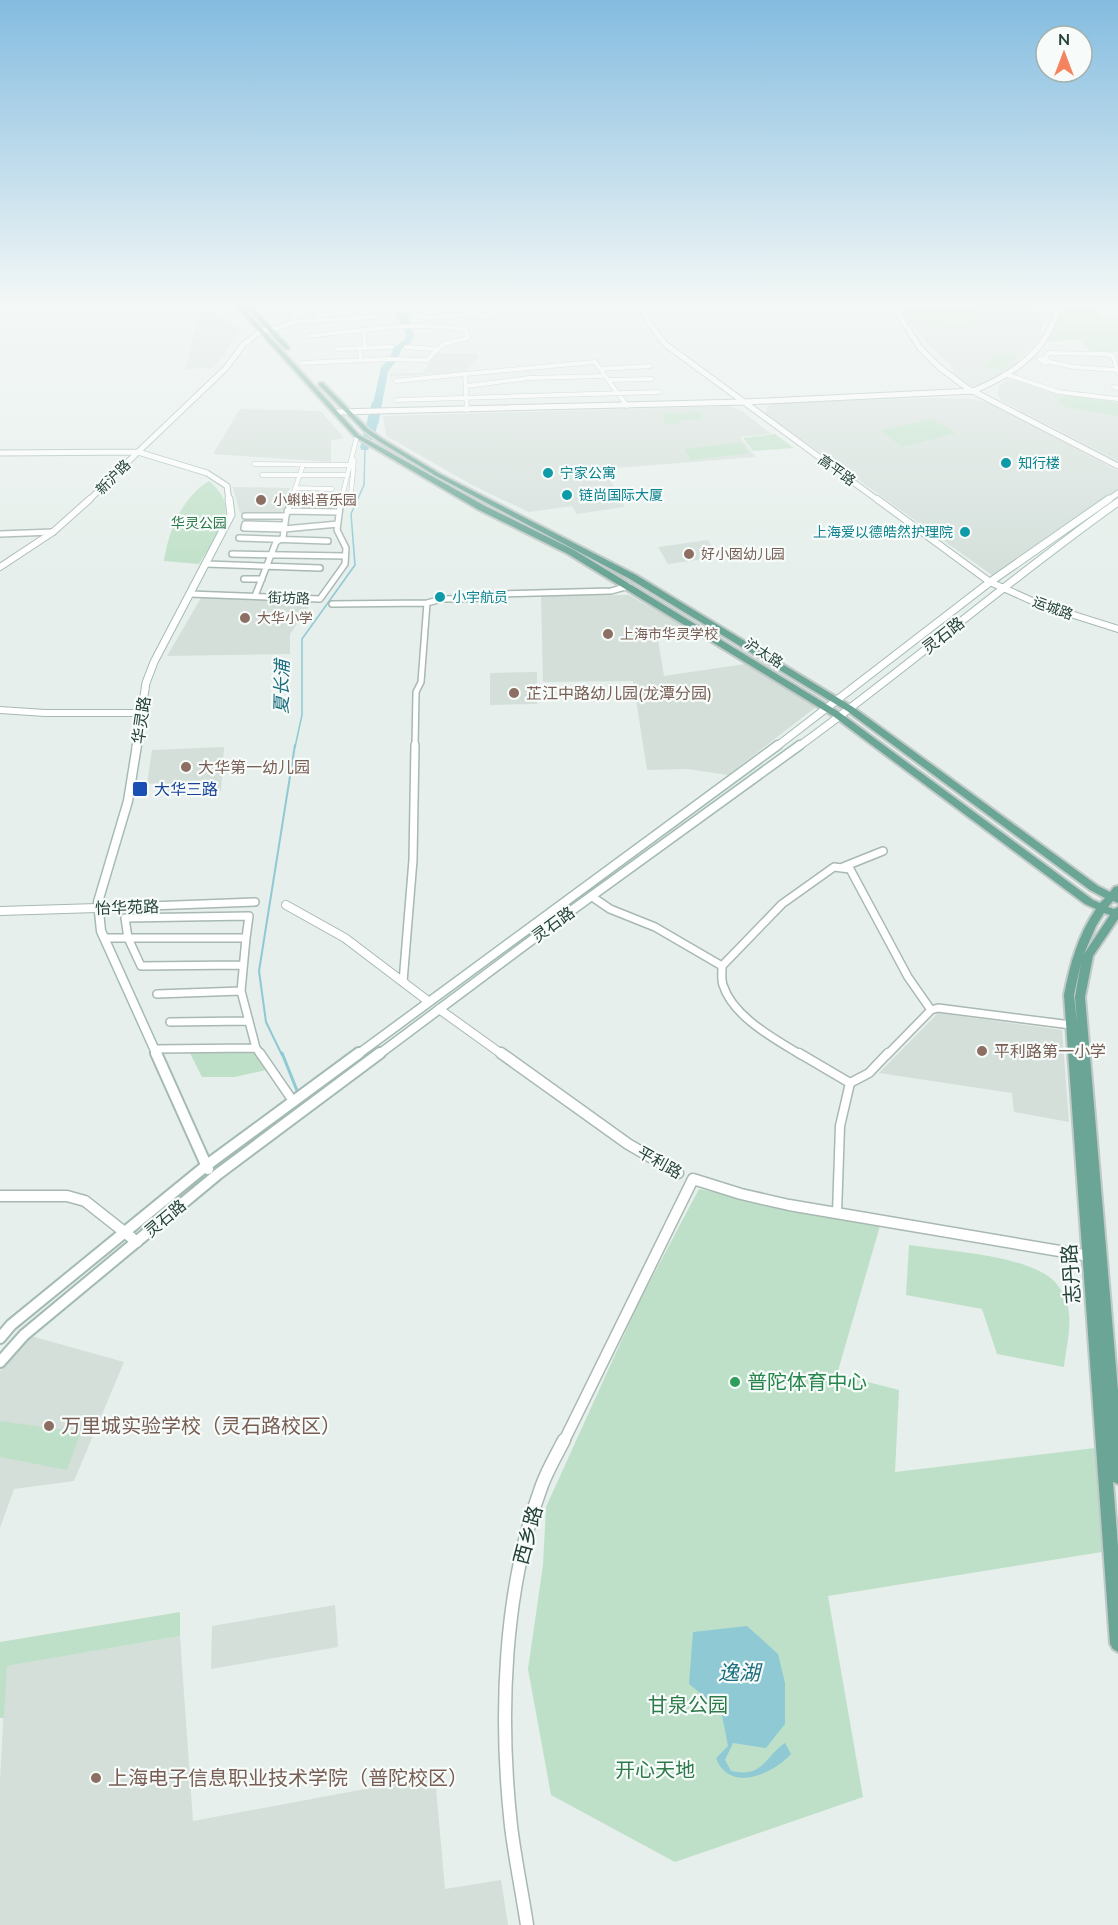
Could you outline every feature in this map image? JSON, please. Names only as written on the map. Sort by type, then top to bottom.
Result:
[{"type":"main road","name":"新沪路","points":[[138,452],[199,394]]},
{"type":"main road","points":[[320,394],[357,436]]},
{"type":"main road","points":[[331,394],[349,413]]},
{"type":"main road","name":"沪太路","points":[[349,413],[366,430],[438,475],[633,577],[838,701],[1084,881],[1116,895]]},
{"type":"main road","name":"沪太路","points":[[357,436],[482,508],[571,552],[827,708],[1089,902],[1117,913]]},
{"type":"main road","name":"华灵路","points":[[0,453],[138,452],[207,473],[227,486],[231,516],[154,662],[146,683],[128,801],[97,908],[104,938],[207,1165],[211,1180]]},
{"type":"main road","name":"灵石路","points":[[0,1338],[11,1325],[207,1165],[838,701],[990,582],[1118,493]]},
{"type":"main road","name":"灵石路","points":[[0,1362],[24,1335],[211,1180],[591,896],[850,709],[1002,589],[1118,502]]},
{"type":"main road","name":"志丹路","points":[[1116,895],[1101,908],[1078,951],[1069,995],[1118,1477]]},
{"type":"main road","name":"志丹路","points":[[1117,913],[1088,956],[1080,997],[1118,1644]]},
{"type":"street","points":[[467,394],[468,410]]},
{"type":"street","points":[[397,400],[597,394]]},
{"type":"street","points":[[619,394],[627,406]]},
{"type":"street","name":"高平路","points":[[733,394],[990,582]]},
{"type":"street","points":[[337,412],[627,406],[914,394]]},
{"type":"street","points":[[978,394],[1118,466]]},
{"type":"street","points":[[1074,394],[1118,399]]},
{"type":"street","points":[[342,501],[351,493],[355,471],[353,446],[357,436]]},
{"type":"street","name":"新沪路","points":[[0,567],[72,517],[138,452]]},
{"type":"street","points":[[232,554],[345,556],[346,548],[337,530],[338,512],[353,457]]},
{"type":"street","points":[[254,464],[351,465]]},
{"type":"street","points":[[255,596],[276,542],[284,538],[286,514],[303,465]]},
{"type":"street","points":[[262,475],[348,475]]},
{"type":"street","points":[[295,488],[332,489]]},
{"type":"street","points":[[245,516],[338,512]]},
{"type":"street","points":[[284,527],[245,524],[244,528],[284,527],[338,524]]},
{"type":"street","points":[[0,534],[53,532]]},
{"type":"street","points":[[239,538],[328,541]]},
{"type":"street","name":"街坊路","points":[[190,594],[320,599],[345,564],[345,556]]},
{"type":"street","points":[[206,564],[320,568]]},
{"type":"street","points":[[244,579],[262,579]]},
{"type":"street","name":"运城路","points":[[990,582],[1002,589],[1077,617],[1118,629]]},
{"type":"street","points":[[332,604],[428,603],[442,599],[496,598],[496,594],[611,591],[629,586]]},
{"type":"street","points":[[403,982],[413,860],[416,692],[421,682],[428,603]]},
{"type":"street","points":[[0,710],[56,714],[142,713]]},
{"type":"street","points":[[843,867],[884,851]]},
{"type":"street","points":[[722,966],[737,954],[768,917],[791,897],[834,867],[843,867],[850,869],[856,878],[880,920],[902,969],[931,1010]]},
{"type":"street","points":[[591,896],[610,909],[655,927],[722,966]]},
{"type":"street","name":"怡华苑路","points":[[0,911],[255,903]]},
{"type":"street","name":"平利路","points":[[286,905],[338,933],[428,1001],[628,1144],[678,1173],[762,1199],[1095,1257]]},
{"type":"street","points":[[243,965],[141,966],[128,938],[125,918],[249,916],[241,991],[256,1048],[293,1101]]},
{"type":"street","points":[[104,938],[246,938]]},
{"type":"street","points":[[722,966],[723,985],[735,1006],[763,1029],[850,1083]]},
{"type":"street","points":[[157,994],[241,991]]},
{"type":"street","points":[[837,1213],[840,1126],[850,1083],[869,1073],[931,1010],[938,1008],[1071,1026]]},
{"type":"street","points":[[170,1022],[249,1021]]},
{"type":"street","points":[[154,1049],[256,1048]]},
{"type":"street","name":"西乡路","points":[[528,1925],[511,1824],[506,1752],[508,1656],[519,1564],[529,1523],[543,1483],[693,1179]]},
{"type":"street","points":[[0,1196],[67,1196],[85,1201],[137,1242]]},
{"type":"shaded area","points":[[1058,394],[1118,401],[1118,461],[1002,401],[998,395]]},
{"type":"shaded area","points":[[928,398],[971,399],[986,402],[1015,415],[1118,471],[1118,490],[992,575],[766,414],[767,407],[775,403]]},
{"type":"shaded area","points":[[730,406],[742,411],[771,434],[740,437],[756,457],[603,469],[623,501],[624,507],[577,514],[572,506],[529,512],[474,486],[386,436],[383,416]]},
{"type":"shaded area","points":[[240,409],[321,411],[344,438],[331,440],[331,462],[213,454]]},
{"type":"shaded area","name":"小蝌蚪音乐园","points":[[233,487],[290,488],[281,514],[240,513]]},
{"type":"shaded area","name":"好小囡幼儿园","points":[[708,540],[718,557],[668,564],[658,547]]},
{"type":"shaded area","points":[[629,595],[689,629],[658,640],[664,676],[745,664],[816,707],[728,775],[687,769],[647,770],[633,681],[543,682],[541,596]]},
{"type":"shaded area","name":"大华小学","points":[[201,598],[312,602],[290,634],[290,654],[167,656]]},
{"type":"shaded area","name":"芷江中路幼儿园(龙潭分园)","points":[[537,672],[537,704],[490,705],[490,673]]},
{"type":"shaded area","name":"大华第一幼儿园","points":[[224,747],[221,791],[159,793],[160,783],[147,784],[152,750]]},
{"type":"shaded area","name":"平利路第一小学","points":[[938,1013],[1062,1030],[1069,1122],[1014,1112],[1012,1093],[879,1073]]},
{"type":"shaded area","name":"万里城实验学校（灵石路校区）","points":[[31,1336],[124,1362],[74,1481],[14,1489],[0,1528],[0,1371]]},
{"type":"shaded area","points":[[335,1605],[338,1647],[211,1669],[212,1626]]},
{"type":"shaded area","name":"上海电子信息职业技术学院（普陀校区）","points":[[180,1636],[193,1821],[435,1776],[445,1889],[501,1880],[508,1925],[0,1925],[0,1781],[6,1666]]},
{"type":"green space","points":[[1066,395],[1118,403],[1118,416],[1065,407],[1057,399]]},
{"type":"green space","points":[[700,412],[703,419],[679,420],[680,424],[666,424],[662,414]]},
{"type":"green space","points":[[931,419],[956,433],[902,447],[881,431]]},
{"type":"green space","points":[[775,434],[794,448],[753,451],[743,438]]},
{"type":"green space","points":[[741,442],[749,453],[691,460],[684,449]]},
{"type":"green space","name":"华灵公园","points":[[209,481],[219,491],[226,512],[219,532],[199,564],[164,561],[178,516],[191,496]]},
{"type":"green space","points":[[190,1053],[254,1053],[266,1070],[234,1077],[202,1077]]},
{"type":"green space","points":[[699,1189],[880,1226],[837,1374],[899,1390],[895,1472],[1095,1448],[1102,1552],[828,1596],[863,1797],[675,1862],[551,1795],[528,1669],[543,1565],[546,1507],[639,1302]]},
{"type":"green space","points":[[909,1245],[1004,1259],[1023,1264],[1052,1279],[1064,1296],[1069,1314],[1064,1367],[997,1354],[982,1309],[906,1295]]},
{"type":"green space","points":[[0,1421],[81,1432],[67,1470],[0,1457]]},
{"type":"green space","points":[[180,1612],[180,1636],[7,1666],[4,1718],[0,1718],[0,1642]]},
{"type":"water","points":[[375,394],[384,394],[378,425],[370,418]]},
{"type":"water","name":"逸湖","points":[[747,1626],[778,1654],[785,1683],[785,1724],[766,1748],[733,1743],[725,1760],[731,1771],[750,1772],[762,1765],[785,1743],[791,1754],[783,1762],[762,1774],[740,1778],[722,1769],[716,1758],[728,1746],[721,1710],[689,1684],[693,1632]]},
{"type":"waterway","name":"夏长浦","points":[[365,448],[377,402]]},
{"type":"waterway","name":"夏长浦","points":[[295,747],[302,715],[302,639],[355,565],[351,514],[364,485],[365,448]]},
{"type":"waterway","name":"夏长浦","points":[[282,1055],[266,1022],[259,971],[295,745]]},
{"type":"waterway","name":"夏长浦","points":[[282,1053],[298,1093]]},
{"type":"place","name":"知行楼","points":[[1006,463]]},
{"type":"place","name":"宁家公寓","points":[[548,473]]},
{"type":"place","name":"链尚国际大厦","points":[[567,495]]},
{"type":"place","name":"小蝌蚪音乐园","points":[[261,500]]},
{"type":"place","name":"上海爱以德皓然护理院","points":[[965,532]]},
{"type":"place","name":"好小囡幼儿园","points":[[689,554]]},
{"type":"place","name":"小宇航员","points":[[440,597]]},
{"type":"place","name":"大华小学","points":[[245,618]]},
{"type":"place","name":"上海市华灵学校","points":[[608,634]]},
{"type":"place","name":"芷江中路幼儿园(龙潭分园)","points":[[514,693]]},
{"type":"place","name":"大华第一幼儿园","points":[[186,767]]},
{"type":"place","name":"大华三路","points":[[140,789]]},
{"type":"place","name":"平利路第一小学","points":[[982,1051]]},
{"type":"place","name":"普陀体育中心","points":[[735,1382]]},
{"type":"place","name":"万里城实验学校（灵石路校区）","points":[[49,1426]]},
{"type":"place","name":"上海电子信息职业技术学院（普陀校区）","points":[[96,1778]]},
{"type":"park label","name":"甘泉公园","points":[[688,1705]]},
{"type":"park label","name":"开心天地","points":[[655,1770]]}]
